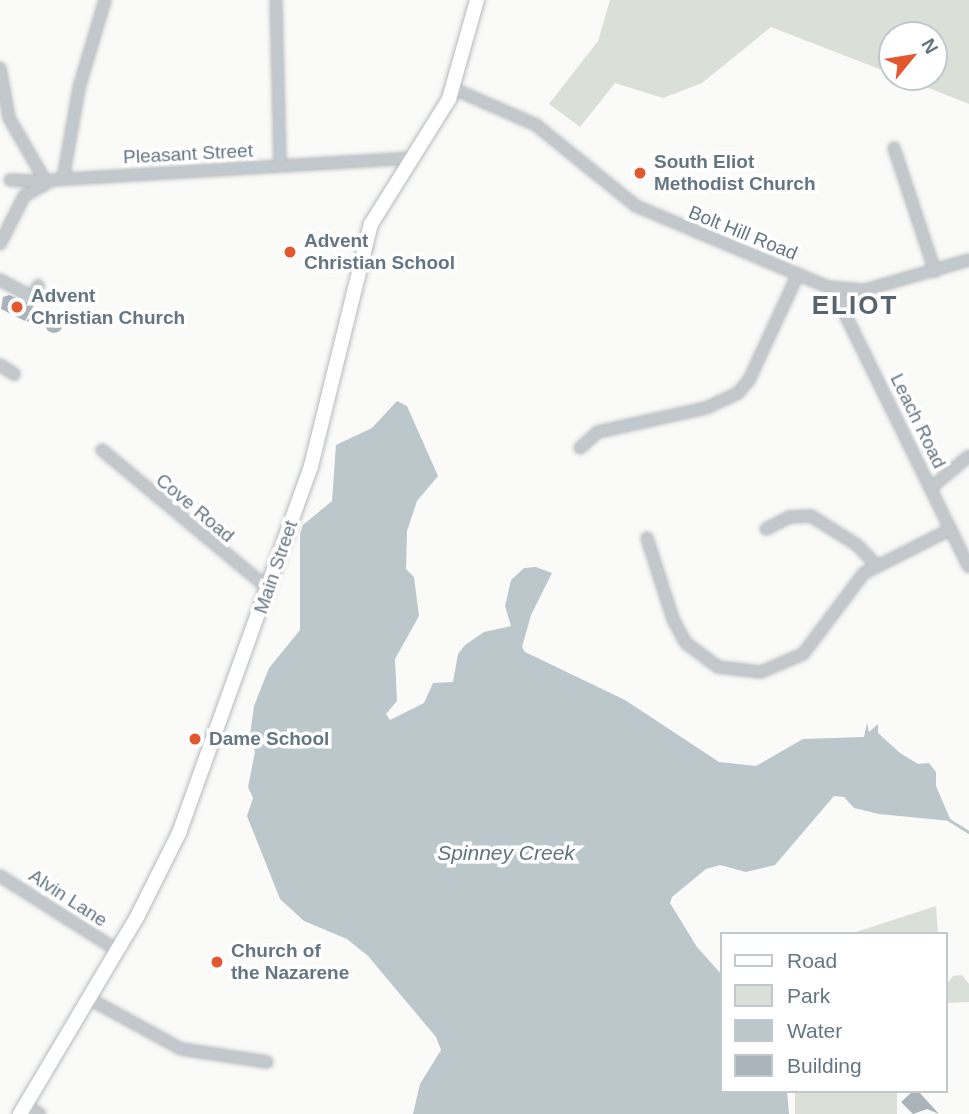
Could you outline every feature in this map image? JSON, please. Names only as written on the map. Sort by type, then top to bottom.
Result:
[{"type":"main road","name":"Main Street","points":[[23,1110],[117,950],[175,842],[269,589],[319,440],[371,224],[454,89],[477,0]]},
{"type":"street","points":[[63,179],[79,88],[105,0]]},
{"type":"street","points":[[276,0],[280,166]]},
{"type":"street","points":[[0,68],[9,118],[46,182]]},
{"type":"street","name":"Bolt Hill Road","points":[[454,89],[536,125],[644,210],[838,290],[865,290],[969,260]]},
{"type":"street","points":[[894,148],[935,271]]},
{"type":"street","name":"Pleasant Street","points":[[0,244],[18,204],[46,182],[412,158]]},
{"type":"street","points":[[10,180],[46,182]]},
{"type":"street","points":[[580,448],[598,432],[706,408],[738,393],[749,380],[798,274]]},
{"type":"street","points":[[0,280],[32,297],[38,286]]},
{"type":"street","name":"Leach Road","points":[[838,290],[842,308],[969,567]]},
{"type":"street","points":[[0,365],[13,374]]},
{"type":"street","name":"Cove Road","points":[[102,450],[269,589]]},
{"type":"street","points":[[932,487],[969,456]]},
{"type":"street","points":[[766,529],[790,517],[811,516],[857,545],[876,565]]},
{"type":"street","points":[[647,538],[673,620],[686,643],[709,662],[741,671],[771,670],[803,654],[854,584],[876,565],[951,529]]},
{"type":"street","name":"Alvin Lane","points":[[0,876],[117,950]]},
{"type":"street","points":[[88,998],[181,1049],[267,1062]]},
{"type":"street","points":[[23,1110],[40,1114]]},
{"type":"green space","points":[[610,0],[969,0],[969,104],[936,91],[948,91],[948,21],[878,21],[878,69],[771,27],[702,83],[663,98],[615,83],[580,127],[549,104],[598,41]]},
{"type":"green space","points":[[936,906],[938,932],[856,932]]},
{"type":"green space","points":[[962,975],[969,984],[969,1002],[948,1003],[948,982],[953,976]]},
{"type":"green space","points":[[795,1093],[897,1093],[897,1114],[795,1114]]},
{"type":"water","name":"Spinney Creek","points":[[397,401],[407,406],[438,476],[417,501],[407,531],[406,569],[414,577],[419,616],[395,659],[397,701],[386,714],[390,720],[424,703],[433,683],[453,682],[458,654],[465,645],[484,632],[511,626],[505,606],[511,580],[524,568],[536,567],[552,573],[531,615],[522,647],[525,652],[625,700],[719,762],[756,766],[803,739],[864,737],[867,723],[869,732],[878,724],[878,733],[900,753],[918,764],[929,763],[936,772],[936,786],[951,821],[879,814],[854,808],[844,797],[834,796],[775,865],[746,872],[720,865],[706,869],[672,897],[670,903],[697,947],[720,973],[720,1093],[787,1093],[789,1114],[413,1114],[420,1084],[441,1050],[436,1037],[368,956],[347,939],[304,921],[280,899],[247,816],[253,798],[248,787],[255,752],[250,735],[254,706],[269,668],[300,630],[300,534],[303,525],[332,501],[336,445],[372,428]]},
{"type":"building","name":"Advent Christian Church","points":[[9,295],[34,305],[25,321],[1,309],[3,297]]},
{"type":"building","points":[[31,313],[40,318],[35,326],[27,321]]},
{"type":"building","points":[[54,315],[60,318],[63,324],[60,330],[54,333],[48,330],[45,324],[48,318]]},
{"type":"building","points":[[911,1093],[920,1093],[939,1114],[927,1109],[913,1114],[901,1102]]},
{"type":"waterway","name":"Spinney Creek","points":[[948,819],[969,832]]},
{"type":"place","name":"South Eliot Methodist Church","points":[[640,173]]},
{"type":"place","name":"Advent Christian School","points":[[290,252]]},
{"type":"place","name":"Advent Christian Church","points":[[17,307]]},
{"type":"place","name":"Dame School","points":[[195,739]]},
{"type":"place","name":"Church of the Nazarene","points":[[217,962]]},
{"type":"district","name":"ELIOT","points":[[855,306]]}]
